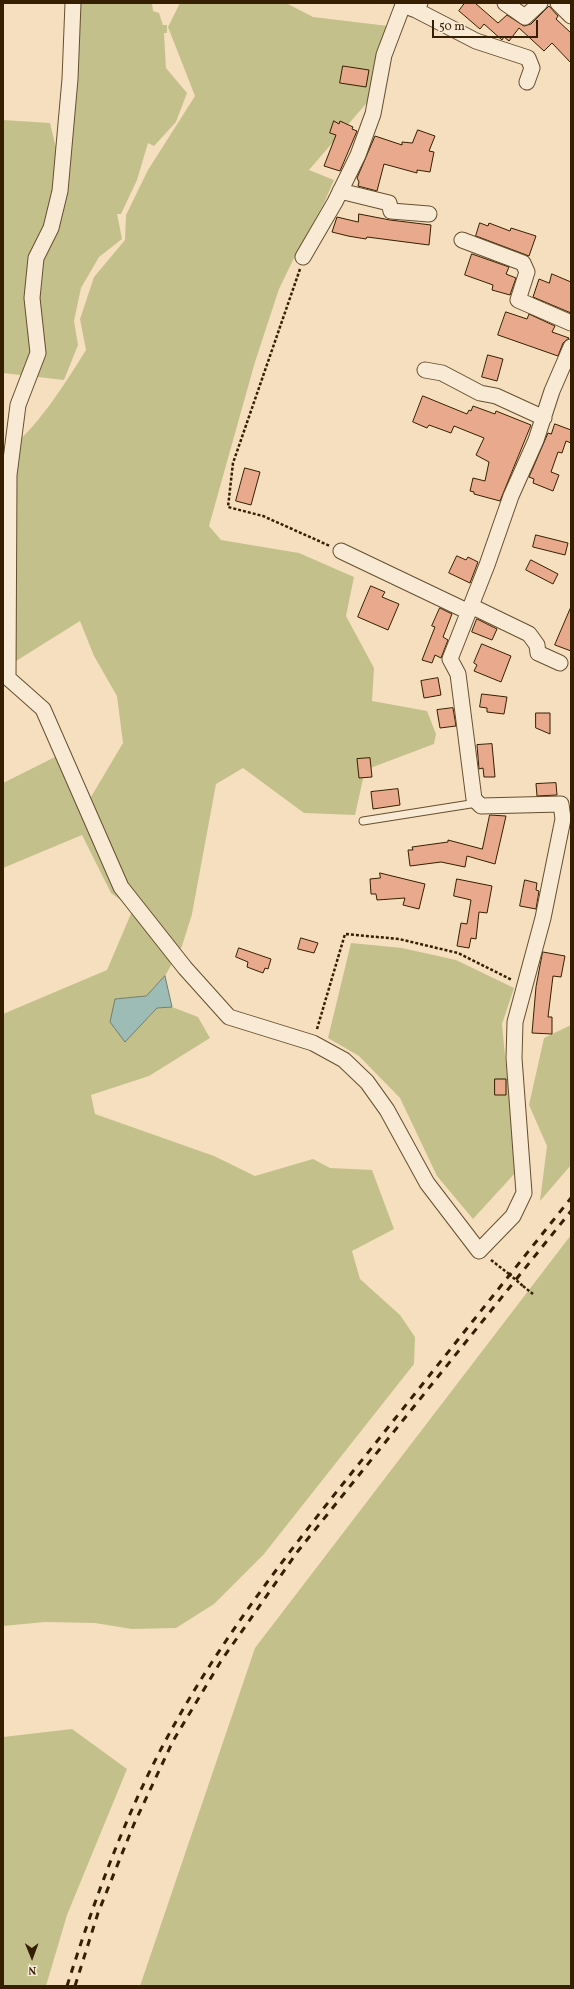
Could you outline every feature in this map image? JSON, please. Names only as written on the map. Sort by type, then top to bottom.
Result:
[{"type":"street","points":[[73,3],[70,79],[60,191],[51,228],[36,258],[32,298],[38,353],[18,405],[6,473],[8,678],[43,709],[121,887],[185,968],[229,1018],[313,1043],[344,1060],[367,1082],[387,1110],[427,1183],[479,1251],[513,1216],[524,1193],[514,1058],[515,1022],[543,918],[563,820],[561,804],[481,806],[474,800],[458,674],[450,659],[470,609],[511,496],[536,440],[552,391],[571,347]]},
{"type":"street","points":[[505,3],[525,17],[540,3]]},
{"type":"street","points":[[558,3],[571,16]]},
{"type":"street","points":[[304,257],[358,155],[373,114],[384,56],[403,5],[418,7],[464,36],[528,58],[532,68],[527,82]]},
{"type":"street","points":[[340,191],[389,203],[391,211],[429,214]]},
{"type":"street","points":[[462,240],[523,263],[526,272],[518,300],[571,323]]},
{"type":"street","points":[[425,370],[442,373],[480,393],[496,396],[544,418]]},
{"type":"street","points":[[340,551],[529,634],[537,645],[538,653],[560,663]]},
{"type":"lane","points":[[363,821],[478,803]]},
{"type":"path","points":[[304,257],[233,463],[228,508],[263,516],[340,551]]},
{"type":"path","points":[[313,1043],[345,934],[399,939],[458,953],[525,986]]},
{"type":"path","points":[[479,1251],[533,1294]]},
{"type":"shaded area","points":[[74,3],[152,3],[153,11],[159,13],[163,25],[167,25],[167,33],[164,33],[166,68],[187,93],[176,122],[154,146],[148,143],[137,180],[121,214],[117,214],[122,239],[99,257],[81,288],[74,321],[78,345],[64,380],[3,373],[3,120],[50,123],[63,177]]},
{"type":"shaded area","points":[[180,3],[286,3],[313,17],[388,26],[383,84],[309,170],[334,180],[324,203],[279,289],[255,362],[209,526],[221,540],[299,553],[354,577],[346,616],[374,668],[372,701],[427,711],[436,734],[434,744],[365,770],[355,815],[304,813],[243,768],[216,784],[192,914],[182,946],[165,976],[146,996],[116,999],[148,1018],[157,1008],[172,1007],[198,1017],[210,1038],[149,1076],[91,1095],[95,1114],[214,1156],[255,1176],[313,1159],[330,1168],[372,1170],[394,1229],[352,1251],[360,1279],[400,1315],[415,1337],[414,1364],[264,1554],[214,1604],[176,1628],[132,1629],[95,1623],[45,1622],[3,1626],[3,1014],[107,970],[133,909],[111,893],[82,835],[3,868],[3,783],[55,757],[91,797],[123,743],[117,696],[94,656],[80,621],[16,661],[3,687],[3,455],[28,432],[39,419],[59,392],[86,350],[80,319],[94,277],[125,240],[126,215],[148,170],[195,96],[168,27]]},
{"type":"shaded area","points":[[351,943],[402,948],[456,960],[514,988],[502,1024],[516,1172],[473,1219],[437,1176],[400,1098],[359,1056],[328,1038]]},
{"type":"shaded area","points":[[571,1025],[571,1165],[540,1201],[547,1146],[529,1105],[544,1038]]},
{"type":"shaded area","points":[[571,1235],[571,1986],[140,1986],[255,1648]]},
{"type":"shaded area","points":[[72,1729],[127,1769],[67,1915],[46,1986],[3,1986],[3,1737]]},
{"type":"water","points":[[165,976],[172,1007],[157,1008],[125,1042],[110,1022],[115,999],[146,996]]},
{"type":"building","points":[[465,3],[475,3],[498,23],[507,15],[524,26],[531,24],[549,6],[558,16],[556,19],[571,33],[571,63],[552,43],[544,51],[519,28],[509,41],[504,37],[502,40],[484,24],[480,29],[459,11]]},
{"type":"building","points":[[343,66],[369,70],[366,87],[340,83]]},
{"type":"building","points":[[334,121],[339,124],[340,121],[353,127],[352,129],[357,131],[340,171],[324,166],[336,135],[330,133]]},
{"type":"building","points":[[418,130],[435,136],[429,151],[434,152],[430,172],[417,170],[417,173],[384,164],[377,191],[358,186],[359,182],[357,178],[375,136],[402,145],[402,142],[412,143]]},
{"type":"building","points":[[359,214],[390,220],[431,225],[429,245],[367,237],[366,239],[332,232],[337,217],[358,222]]},
{"type":"building","points":[[480,223],[488,226],[489,223],[510,231],[511,228],[536,236],[529,256],[476,236]]},
{"type":"building","points":[[472,254],[509,267],[506,274],[516,278],[510,295],[492,290],[493,285],[465,275]]},
{"type":"building","points":[[552,274],[571,282],[571,313],[533,297],[539,279],[549,283]]},
{"type":"building","points":[[506,312],[527,319],[529,314],[555,326],[552,332],[569,338],[563,343],[558,356],[498,335]]},
{"type":"building","points":[[488,355],[503,359],[497,381],[482,377]]},
{"type":"building","points":[[423,396],[467,414],[469,410],[471,411],[473,406],[495,414],[496,411],[531,425],[500,501],[474,494],[474,492],[470,491],[473,478],[485,481],[489,462],[476,455],[484,438],[454,426],[451,433],[429,425],[427,428],[413,422]]},
{"type":"building","points":[[555,424],[571,430],[571,443],[566,441],[562,453],[558,452],[551,472],[559,475],[553,491],[533,483],[534,479],[529,477],[548,433],[551,434]]},
{"type":"building","points":[[245,468],[260,472],[251,505],[236,501]]},
{"type":"building","points":[[536,535],[568,543],[565,555],[533,547]]},
{"type":"building","points":[[457,556],[466,560],[468,557],[478,562],[470,583],[449,573]]},
{"type":"building","points":[[531,560],[558,574],[553,584],[526,570]]},
{"type":"building","points":[[371,586],[385,592],[382,597],[399,604],[388,630],[358,617]]},
{"type":"building","points":[[571,607],[571,651],[555,645]]},
{"type":"building","points":[[440,608],[452,614],[443,637],[448,640],[441,658],[435,655],[432,663],[422,660],[435,627],[432,626]]},
{"type":"building","points":[[477,619],[497,629],[492,640],[472,632]]},
{"type":"building","points":[[482,644],[511,656],[501,682],[474,671],[477,665],[474,663]]},
{"type":"building","points":[[438,678],[441,695],[424,698],[421,681]]},
{"type":"building","points":[[482,694],[507,697],[504,714],[487,712],[487,708],[480,707]]},
{"type":"building","points":[[453,708],[456,726],[440,728],[437,710]]},
{"type":"building","points":[[536,713],[550,713],[550,734],[536,728]]},
{"type":"building","points":[[492,744],[495,777],[484,777],[483,768],[479,769],[477,745]]},
{"type":"building","points":[[370,758],[372,777],[359,778],[357,759]]},
{"type":"building","points":[[556,783],[557,795],[537,796],[536,784]]},
{"type":"building","points":[[398,789],[400,805],[373,809],[371,792]]},
{"type":"building","points":[[490,815],[506,816],[495,864],[467,856],[465,867],[441,862],[410,866],[408,850],[413,850],[412,847],[448,842],[448,840],[482,849]]},
{"type":"building","points":[[380,873],[425,884],[419,909],[403,905],[405,898],[377,900],[376,894],[371,894],[370,879],[380,878]]},
{"type":"building","points":[[457,879],[492,886],[487,913],[479,912],[476,939],[471,938],[469,948],[457,946],[461,923],[467,924],[471,900],[454,896]]},
{"type":"building","points":[[525,880],[537,883],[536,890],[539,891],[536,909],[520,906]]},
{"type":"building","points":[[301,938],[318,943],[314,953],[298,949]]},
{"type":"building","points":[[239,948],[271,959],[268,969],[265,968],[263,973],[247,967],[248,962],[236,957]]},
{"type":"building","points":[[543,952],[565,956],[561,977],[553,976],[548,1017],[552,1017],[552,1034],[532,1033],[536,987]]},
{"type":"building","points":[[495,1079],[506,1079],[506,1095],[495,1095]]},
{"type":"railway","points":[[67,1986],[99,1890],[124,1827],[152,1766],[168,1736],[213,1661],[237,1624],[289,1553],[571,1198]]},
{"type":"railway","points":[[75,1986],[98,1913],[134,1824],[173,1741],[221,1661],[298,1551],[571,1211]]}]
